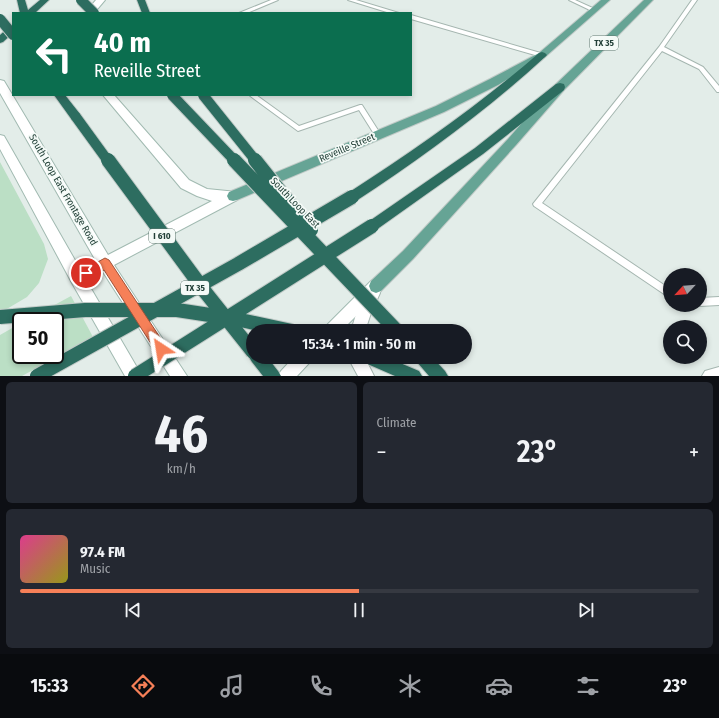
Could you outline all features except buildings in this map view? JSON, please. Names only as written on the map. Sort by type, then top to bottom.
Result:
[{"type":"highway","points":[[21,0],[27,12]]},
{"type":"highway","points":[[28,12],[40,0]]},
{"type":"highway","points":[[28,12],[45,0]]},
{"type":"highway","points":[[81,0],[93,12]]},
{"type":"highway","points":[[141,0],[146,12]]},
{"type":"highway","points":[[0,18],[12,34]]},
{"type":"highway","points":[[0,40],[12,29]]},
{"type":"highway","name":"TX 35","points":[[37,376],[238,264],[352,197],[457,127],[496,97],[542,56]]},
{"type":"highway","name":"TX 35","points":[[135,376],[372,226],[479,151],[560,87]]},
{"type":"highway","name":"I 610","points":[[60,96],[206,293],[246,343]]},
{"type":"highway","points":[[65,96],[76,117]]},
{"type":"highway","name":"South Loop East","points":[[173,96],[391,324]]},
{"type":"highway","points":[[204,96],[365,296]]},
{"type":"highway","points":[[0,317],[85,310],[177,310],[259,324]]},
{"type":"highway","points":[[264,364],[273,376]]},
{"type":"highway","points":[[385,364],[414,376]]},
{"type":"highway","points":[[429,364],[440,376]]},
{"type":"main road","points":[[90,12],[101,0]]},
{"type":"main road","name":"Reveille Street","points":[[77,278],[233,196],[468,96],[542,56],[606,0]]},
{"type":"main road","name":"TX 35","points":[[560,87],[649,0]]},
{"type":"main road","name":"South Loop East Frontage Road","points":[[0,84],[105,263],[179,376]]},
{"type":"main road","points":[[338,324],[408,255],[512,142],[560,87]]},
{"type":"main road","points":[[109,96],[115,105],[186,184],[196,191],[206,195],[220,197],[233,196]]},
{"type":"main road","points":[[0,139],[77,278],[135,376]]},
{"type":"main road","points":[[360,324],[364,311],[376,286]]},
{"type":"main road","points":[[286,376],[298,364]]},
{"type":"main road","points":[[360,364],[366,376]]},
{"type":"main road","points":[[710,376],[719,375]]},
{"type":"lane","points":[[245,12],[276,0]]},
{"type":"lane","points":[[350,0],[392,12]]},
{"type":"lane","points":[[570,0],[594,10]]},
{"type":"lane","points":[[663,289],[537,204],[661,48],[695,0]]},
{"type":"lane","points":[[412,17],[542,56]]},
{"type":"lane","points":[[661,48],[701,68],[719,90]]},
{"type":"lane","points":[[253,96],[298,128],[360,107],[378,134]]},
{"type":"lane","points":[[707,302],[719,301]]},
{"type":"green space","points":[[0,162],[44,244],[48,259],[39,283],[27,297],[0,313]]},
{"type":"green space","points":[[71,296],[93,337],[64,353],[64,312],[42,312]]},
{"type":"green space","points":[[12,328],[12,364],[44,364],[22,376],[0,376],[0,335]]},
{"type":"route","points":[[86,273],[105,263],[161,349]]}]
